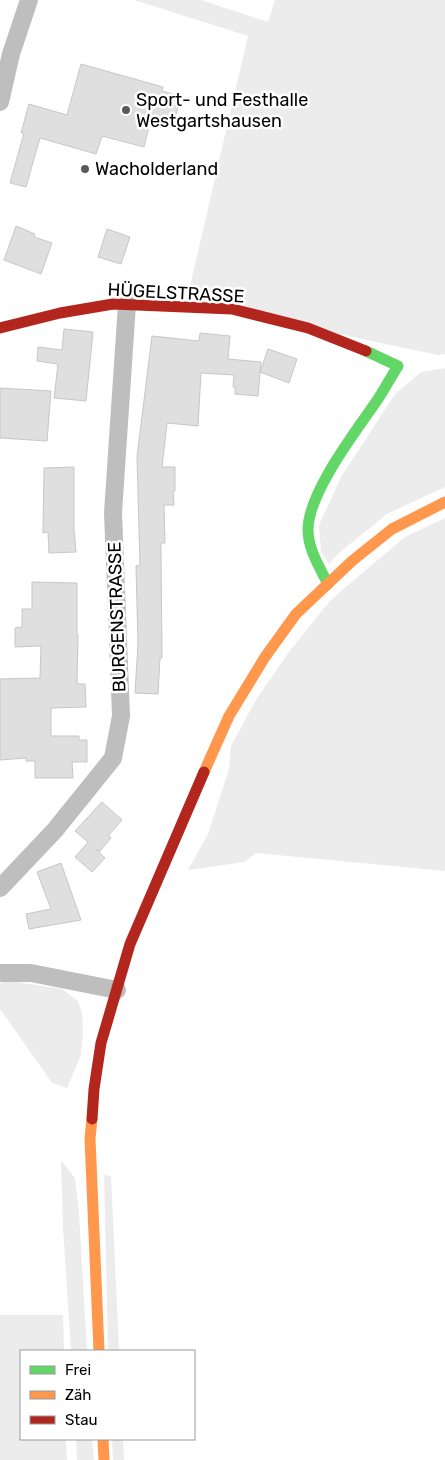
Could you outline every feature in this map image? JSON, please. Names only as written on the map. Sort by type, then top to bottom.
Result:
[{"type":"main road","name":"HÜGELSTRASSE","points":[[0,328],[60,313],[113,304],[232,309],[276,318],[308,328],[376,355],[398,366],[382,394],[341,455],[313,506],[307,529],[314,556],[328,584]]},
{"type":"main road","points":[[99,1350],[90,1138],[94,1088],[101,1043],[130,944],[229,716],[265,657],[291,622],[352,561],[392,529],[445,502]]},
{"type":"main road","points":[[103,1440],[104,1460]]},
{"type":"street","points":[[0,102],[12,54],[29,0]]},
{"type":"street","name":"BURGENSTRASSE","points":[[0,888],[55,830],[113,758],[121,716],[113,512],[127,304]]},
{"type":"street","points":[[0,973],[31,973],[116,990]]},
{"type":"shaded area","points":[[134,0],[201,0],[268,22],[275,0],[445,0],[445,354],[438,355],[371,341],[187,299],[248,36]]},
{"type":"shaded area","points":[[445,368],[445,487],[387,514],[339,553],[329,564],[321,552],[319,525],[341,477],[395,394],[421,372]]},
{"type":"shaded area","points":[[445,518],[445,871],[256,853],[245,862],[188,870],[208,834],[229,769],[231,746],[257,698],[289,652],[329,602],[341,591],[405,537]]},
{"type":"shaded area","points":[[4,980],[62,989],[77,1000],[82,1012],[81,1055],[67,1088],[52,1083],[0,1009],[0,984]]},
{"type":"shaded area","points":[[61,1160],[75,1178],[79,1213],[87,1350],[71,1350],[63,1227]]},
{"type":"shaded area","points":[[104,1175],[111,1176],[119,1350],[108,1350]]},
{"type":"shaded area","points":[[0,1315],[63,1315],[64,1350],[20,1350],[20,1440],[66,1440],[67,1460],[0,1460]]},
{"type":"shaded area","points":[[76,1440],[92,1440],[94,1460],[77,1460]]},
{"type":"shaded area","points":[[112,1440],[123,1440],[124,1460],[113,1460]]},
{"type":"building","name":"Sport- und Festhalle Westgartshausen","points":[[81,64],[163,87],[162,91],[181,96],[173,125],[154,120],[153,124],[150,123],[144,147],[102,136],[96,154],[40,138],[26,187],[10,183],[24,133],[21,133],[29,104],[67,115]]},
{"type":"building","points":[[16,226],[35,234],[34,237],[52,243],[41,274],[4,260]]},
{"type":"building","points":[[107,229],[130,237],[121,264],[98,257]]},
{"type":"building","points":[[64,329],[93,332],[86,401],[54,398],[58,364],[37,361],[38,347],[62,350]]},
{"type":"building","points":[[200,333],[230,336],[228,359],[261,362],[258,396],[235,394],[235,387],[233,387],[234,375],[201,373],[198,426],[167,423],[162,467],[175,467],[175,491],[173,491],[174,505],[164,505],[165,543],[161,543],[162,658],[160,658],[158,694],[135,693],[138,644],[136,566],[140,565],[137,457],[152,336],[199,341]]},
{"type":"building","points":[[268,349],[297,359],[289,383],[260,372]]},
{"type":"building","points":[[0,388],[51,391],[47,441],[0,438]]},
{"type":"building","points":[[74,467],[76,552],[49,553],[48,532],[43,533],[44,468]]},
{"type":"building","points":[[32,582],[77,583],[77,684],[85,684],[86,707],[51,708],[51,736],[79,736],[79,740],[87,740],[87,762],[72,762],[73,778],[35,778],[35,761],[26,761],[26,758],[0,760],[0,679],[40,678],[41,646],[15,647],[15,628],[22,627],[22,609],[32,609]]},
{"type":"building","points":[[102,802],[122,820],[108,836],[111,838],[99,852],[105,858],[92,872],[75,857],[88,842],[75,831]]},
{"type":"building","points":[[61,863],[81,920],[29,929],[26,914],[51,909],[37,872]]},
{"type":"traffic: fast","points":[[328,584],[310,544],[308,530],[310,515],[316,498],[335,462],[398,366],[366,351]]},
{"type":"traffic: slow","points":[[204,772],[229,716],[265,657],[296,614],[352,561],[392,529],[445,502]]},
{"type":"traffic: slow","points":[[92,1119],[90,1138],[99,1350]]},
{"type":"traffic: slow","points":[[103,1440],[104,1460]]},
{"type":"traffic: jam","points":[[0,328],[60,313],[113,304],[232,309],[308,328],[366,351]]},
{"type":"traffic: jam","points":[[92,1119],[94,1089],[101,1043],[130,944],[204,772]]},
{"type":"place","name":"Sport- und Festhalle Westgartshausen","points":[[126,110]]},
{"type":"place","name":"Wacholderland","points":[[85,169]]}]
